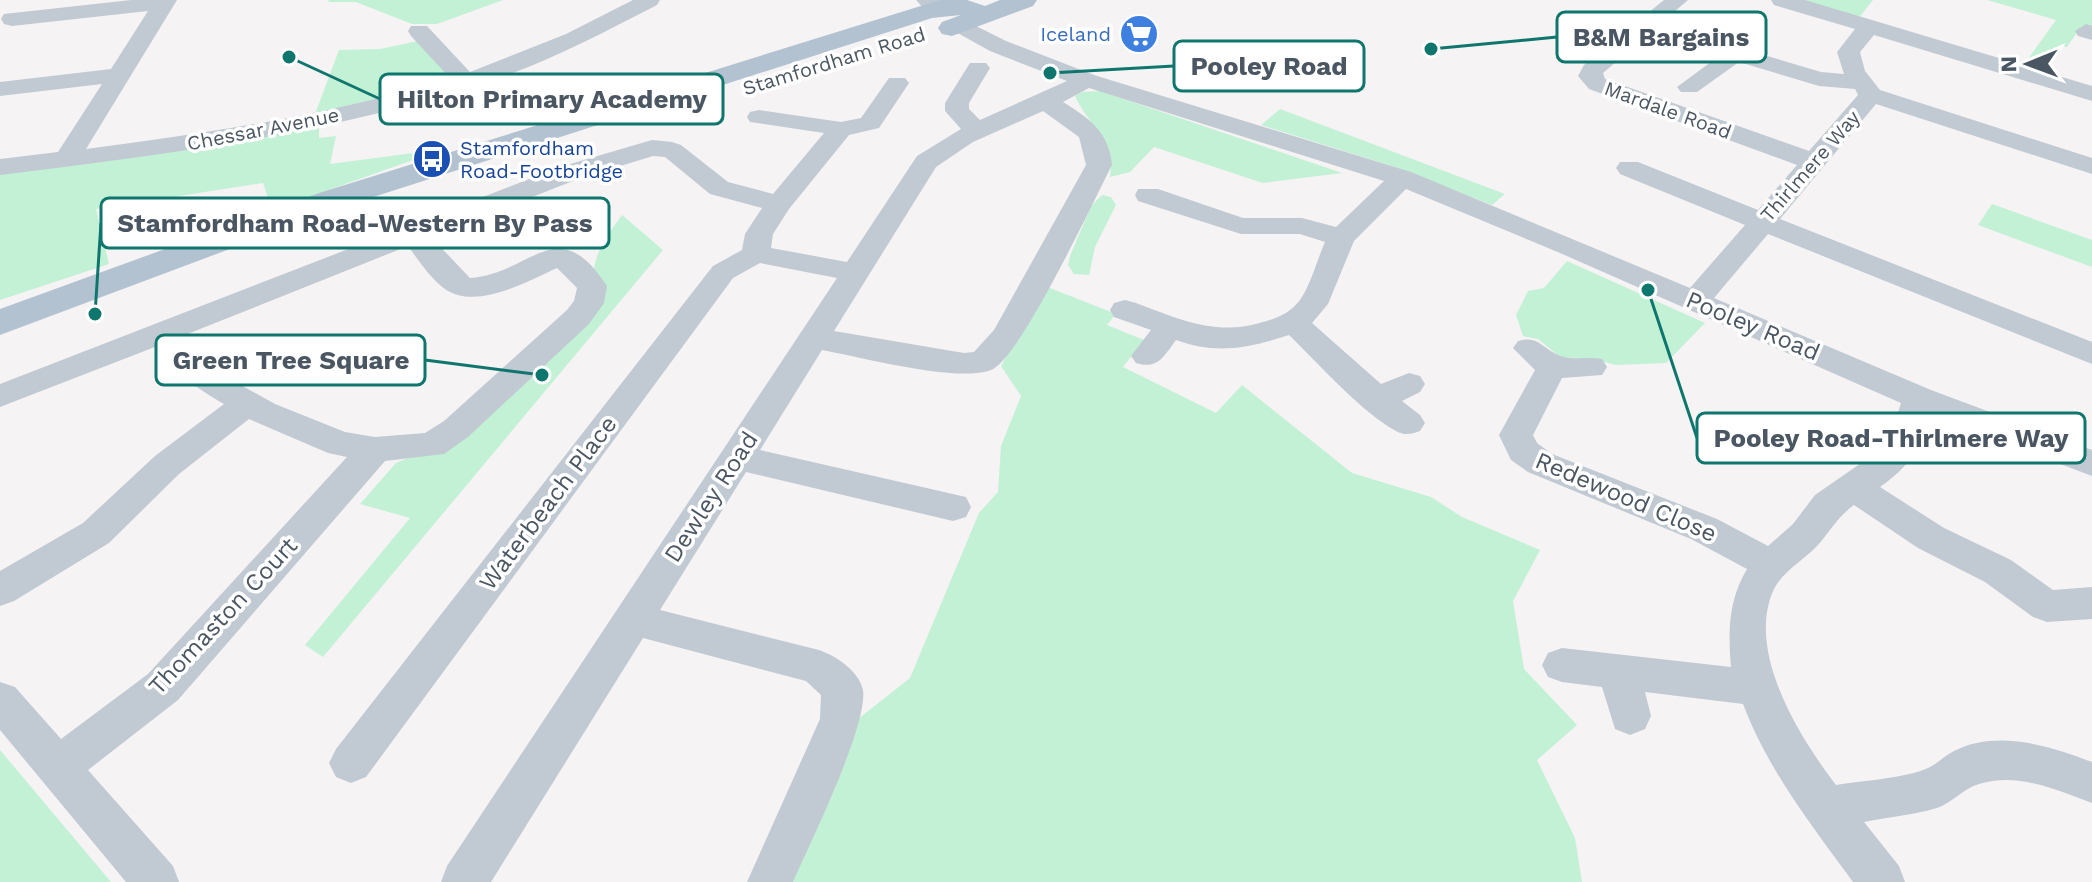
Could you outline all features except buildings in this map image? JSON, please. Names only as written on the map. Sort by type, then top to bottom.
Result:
[{"type":"main road","name":"Stamfordham Road","points":[[0,323],[163,258],[294,212],[947,12],[1024,0]]},
{"type":"main road","name":"Stamfordham Road","points":[[0,346],[186,269],[318,222],[947,12]]},
{"type":"street","name":"Chessar Avenue","points":[[0,167],[273,130],[345,114],[465,80],[586,35],[649,0]]},
{"type":"street","name":"Mardale Road","points":[[1677,0],[1592,70],[1590,76],[1613,93],[1814,162]]},
{"type":"street","points":[[1782,0],[2092,94]]},
{"type":"street","points":[[11,19],[165,2]]},
{"type":"street","points":[[67,159],[165,2]]},
{"type":"street","name":"Pooley Road","points":[[947,12],[998,46],[1086,80],[1402,178],[1919,398],[2092,463]]},
{"type":"street","name":"Thirlmere Way","points":[[1695,301],[1814,162],[1867,89],[1849,60],[1848,52],[1869,26]]},
{"type":"street","points":[[419,31],[465,80]]},
{"type":"street","points":[[1689,87],[1741,51],[1819,79],[1867,89],[2092,166]]},
{"type":"street","points":[[976,130],[957,111],[957,103],[978,68]]},
{"type":"street","points":[[0,89],[119,75]]},
{"type":"street","name":"Dewley Road","points":[[464,882],[926,162],[949,143],[1046,102],[1086,80]]},
{"type":"street","points":[[759,117],[840,130],[870,123],[897,83]]},
{"type":"street","points":[[813,338],[964,364],[984,361],[1006,336],[1099,165],[1099,145],[1090,132],[1046,102]]},
{"type":"street","points":[[840,130],[778,204],[759,234],[756,254],[855,272]]},
{"type":"street","points":[[0,396],[569,173],[652,148],[672,150],[719,188],[778,204]]},
{"type":"street","points":[[1629,168],[2092,354]]},
{"type":"street","points":[[1125,310],[1196,336],[1222,340],[1247,338],[1294,323],[1313,304],[1341,238],[1402,178]]},
{"type":"street","points":[[1148,195],[1241,226],[1302,226],[1341,238]]},
{"type":"street","points":[[167,330],[181,355],[201,377],[248,403],[340,444],[375,449],[432,445],[456,429],[578,317],[589,303],[592,286],[574,250],[492,284],[473,289],[458,285],[413,234]]},
{"type":"street","name":"Waterbeach Place","points":[[351,763],[723,272],[756,254]]},
{"type":"street","points":[[1294,323],[1378,400],[1408,423]]},
{"type":"street","points":[[1147,356],[1170,327]]},
{"type":"street","name":"Redewood Close","points":[[1591,367],[1540,358],[1516,435],[1523,451],[1540,463],[1704,529],[1770,564]]},
{"type":"street","points":[[1378,400],[1409,384]]},
{"type":"street","points":[[1882,882],[1781,740],[1756,688],[1746,636],[1754,592],[1770,564],[1805,535],[1825,508],[1888,461],[1906,441],[1919,398]]},
{"type":"street","points":[[0,590],[96,533],[167,465],[248,403]]},
{"type":"street","name":"Thomaston Court","points":[[58,767],[163,687],[375,449]]},
{"type":"street","points":[[737,457],[953,507]]},
{"type":"street","points":[[1853,487],[1931,538],[1998,571],[2047,606],[2092,603]]},
{"type":"street","points":[[633,619],[819,667],[842,689],[841,719],[770,882]]},
{"type":"street","points":[[1562,665],[1756,688]]},
{"type":"street","points":[[1619,672],[1630,716]]},
{"type":"street","points":[[0,700],[156,882]]},
{"type":"street","points":[[1827,808],[1935,788],[1969,765],[2014,760],[2058,769],[2092,783]]},
{"type":"green space","points":[[329,0],[503,0],[437,24],[412,24],[356,2]]},
{"type":"green space","points":[[1796,0],[1873,0],[1858,19]]},
{"type":"green space","points":[[1987,0],[2092,0],[2092,30],[2081,27],[2067,47],[2061,46],[2043,72],[2023,66],[2056,20]]},
{"type":"green space","points":[[418,41],[451,73],[447,81],[315,114],[339,50],[380,49]]},
{"type":"green space","points":[[1100,91],[1342,173],[1263,183],[1154,147],[1130,172],[1110,177],[1111,164],[1105,143],[1075,96],[1082,92]]},
{"type":"green space","points":[[1280,109],[1505,194],[1492,205],[1392,166],[1261,125]]},
{"type":"green space","points":[[319,126],[319,138],[336,136],[330,164],[444,149],[272,210],[263,183],[96,209],[109,264],[0,300],[0,173],[209,147]]},
{"type":"green space","points":[[1102,195],[1111,197],[1116,205],[1095,247],[1089,275],[1074,274],[1068,265],[1070,256],[1091,206]]},
{"type":"green space","points":[[1992,204],[2092,240],[2092,267],[1978,225]]},
{"type":"green space","points":[[622,215],[663,250],[323,657],[305,645],[410,518],[360,504],[396,463],[458,437],[594,312],[596,260]]},
{"type":"green space","points":[[1567,261],[1705,323],[1666,363],[1616,365],[1593,359],[1560,357],[1538,339],[1523,336],[1516,315],[1528,291],[1544,288]]},
{"type":"green space","points":[[1045,286],[1116,314],[1107,325],[1144,340],[1123,367],[1216,413],[1242,385],[1352,473],[1431,497],[1462,517],[1540,550],[1513,601],[1524,669],[1577,725],[1537,760],[1575,838],[1582,882],[787,882],[858,719],[910,678],[979,513],[998,492],[1001,446],[1021,396],[1001,366]]},
{"type":"green space","points":[[0,750],[111,882],[0,882]]},
{"type":"place","name":"Iceland","points":[[1139,34]]},
{"type":"place","name":"B&M Bargains","points":[[1431,49]]},
{"type":"place","name":"Hilton Primary Academy","points":[[289,57]]},
{"type":"place","name":"Pooley Road","points":[[1050,73]]},
{"type":"place","name":"Stamfordham Road-Footbridge","points":[[432,159]]},
{"type":"place","name":"Pooley Road-Thirlmere Way","points":[[1648,290]]},
{"type":"place","name":"Stamfordham Road-Western By Pass","points":[[95,314]]},
{"type":"place","name":"Green Tree Square","points":[[542,375]]}]
